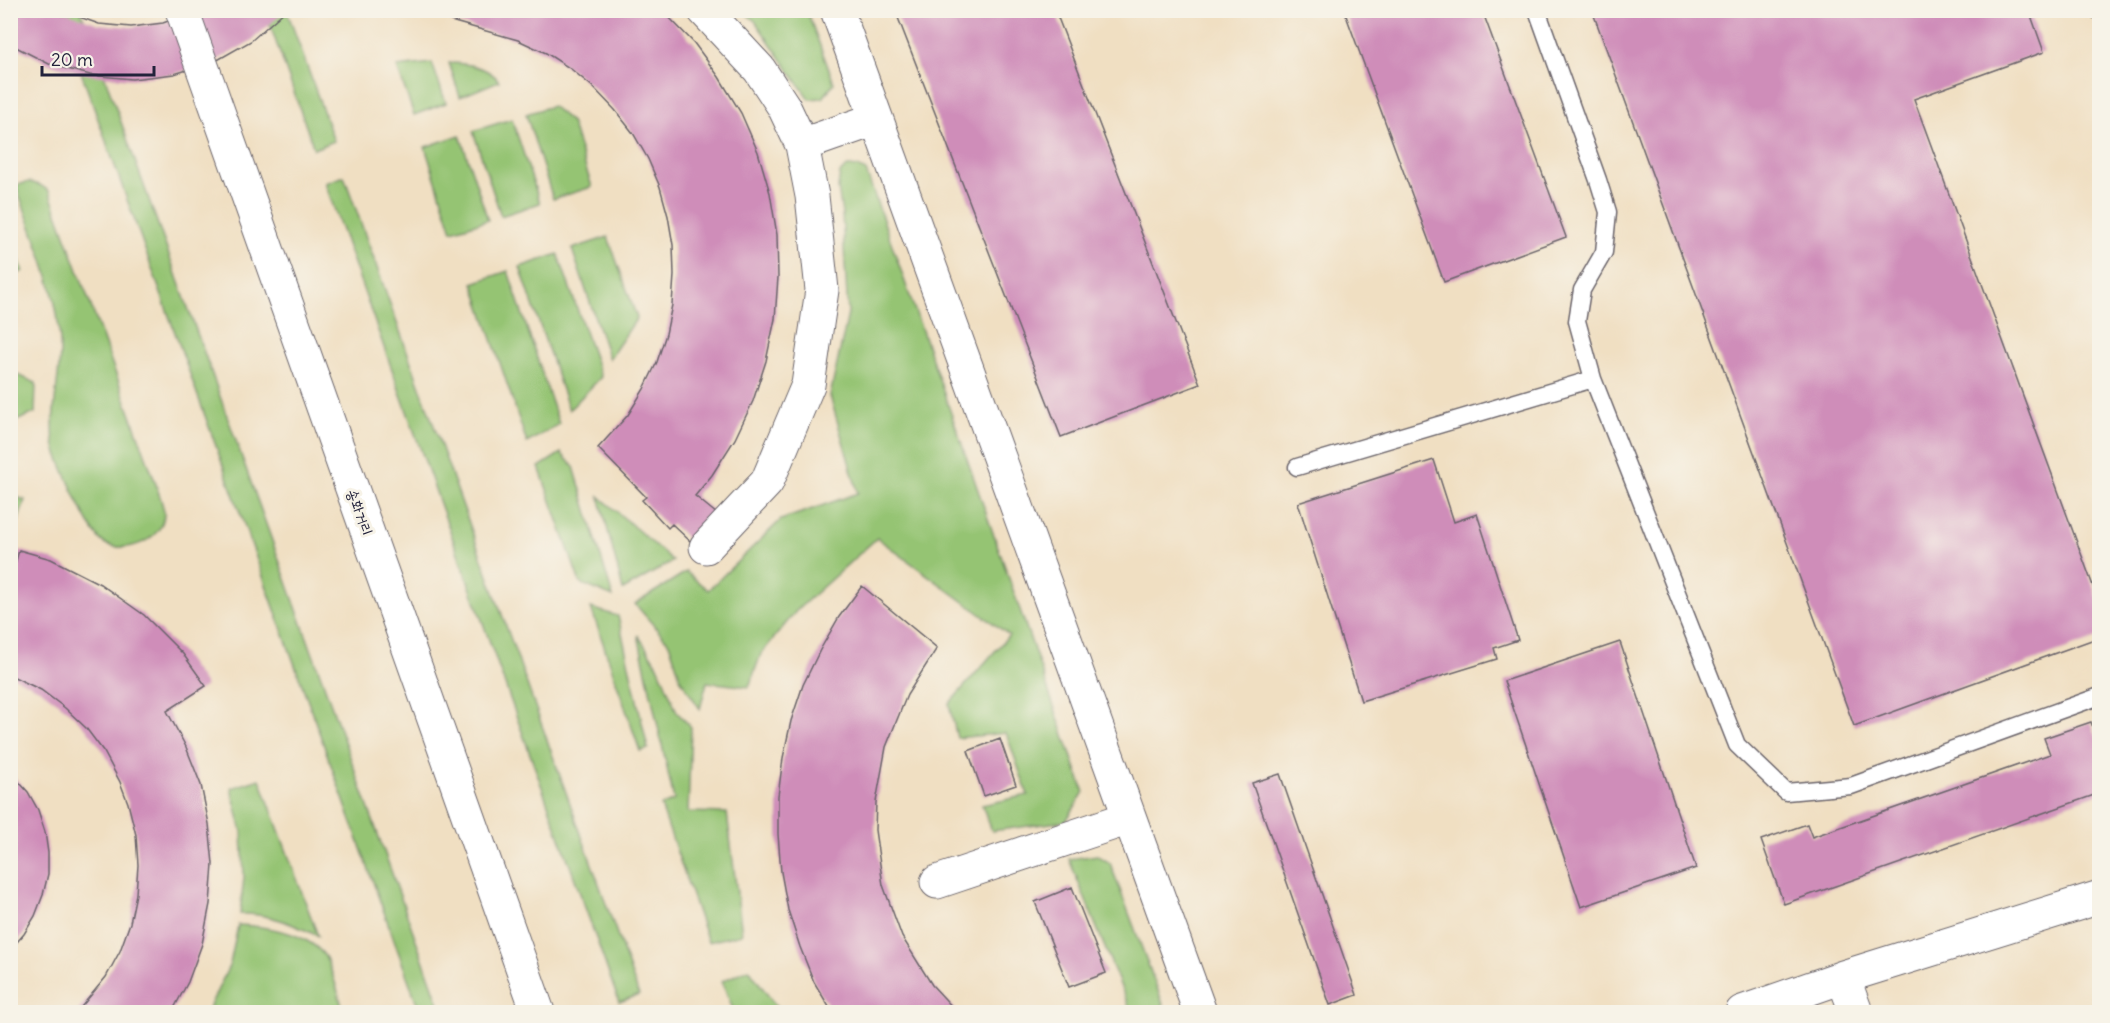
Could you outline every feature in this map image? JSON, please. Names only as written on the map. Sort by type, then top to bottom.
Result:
[{"type":"street","name":"송화거리","points":[[182,10],[538,1012]]},
{"type":"street","points":[[704,10],[759,69],[784,107],[802,145],[812,196],[822,290],[808,385],[767,482],[706,547]]},
{"type":"street","points":[[837,10],[1200,1012]]},
{"type":"street","points":[[802,145],[876,119]]},
{"type":"street","points":[[937,882],[1129,818]]},
{"type":"street","points":[[1742,1012],[1843,977],[2100,897]]},
{"type":"street","points":[[1843,977],[1856,1012]]},
{"type":"lane","points":[[1537,10],[1608,212],[1604,252],[1582,290],[1577,321],[1593,379],[1737,745],[1786,792],[1851,786],[2100,696]]},
{"type":"lane","points":[[1297,467],[1593,379]]},
{"type":"green space","points":[[59,11],[81,11],[442,1012],[420,1012]]},
{"type":"green space","points":[[265,11],[287,11],[334,141],[314,149]]},
{"type":"green space","points":[[743,11],[807,11],[834,83],[823,98],[809,99],[755,21]]},
{"type":"green space","points":[[432,63],[446,103],[414,115],[397,67]]},
{"type":"green space","points":[[449,63],[483,69],[499,81],[460,97]]},
{"type":"green space","points":[[552,106],[571,122],[592,187],[553,199],[526,114]]},
{"type":"green space","points":[[512,119],[540,203],[501,216],[473,131]]},
{"type":"green space","points":[[460,135],[488,220],[452,231],[425,147]]},
{"type":"green space","points":[[849,166],[866,171],[1084,792],[1066,821],[992,831],[982,805],[1028,795],[1006,733],[957,738],[949,704],[1009,635],[877,538],[797,610],[761,654],[749,687],[707,682],[700,709],[681,680],[669,643],[635,604],[686,572],[708,590],[781,520],[858,493],[830,396],[848,314],[842,214],[838,188],[840,173]]},
{"type":"green space","points":[[344,176],[639,995],[619,1002],[325,183]]},
{"type":"green space","points":[[29,182],[49,191],[162,503],[164,514],[157,532],[150,538],[132,546],[112,546],[98,538],[77,500],[56,451],[53,426],[60,354],[58,322],[44,262],[16,185]]},
{"type":"green space","points":[[10,234],[23,271],[11,277],[10,277]]},
{"type":"green space","points":[[608,237],[637,318],[609,359],[572,249]]},
{"type":"green space","points":[[558,254],[601,377],[569,410],[520,267]]},
{"type":"green space","points":[[508,271],[559,424],[527,443],[473,283]]},
{"type":"green space","points":[[11,372],[36,383],[35,413],[11,423]]},
{"type":"green space","points":[[561,453],[574,467],[613,597],[580,583],[539,467]]},
{"type":"green space","points":[[10,495],[25,500],[13,537],[11,536]]},
{"type":"green space","points":[[599,496],[673,561],[623,590]]},
{"type":"green space","points":[[591,608],[618,616],[648,749],[640,751]]},
{"type":"green space","points":[[638,635],[659,668],[677,712],[691,727],[688,812],[727,813],[742,934],[708,942],[661,806],[674,800]]},
{"type":"green space","points":[[260,779],[318,936],[271,917],[240,914],[244,877],[242,832],[231,788]]},
{"type":"green space","points":[[1097,855],[1110,863],[1166,1012],[1131,1012],[1069,859]]},
{"type":"green space","points":[[238,925],[284,932],[316,947],[324,955],[329,966],[343,1009],[331,1012],[207,1012],[230,964]]},
{"type":"green space","points":[[749,969],[780,1012],[734,1012],[722,981]]},
{"type":"building","points":[[10,10],[60,10],[99,24],[131,27],[163,23],[198,10],[286,10],[251,41],[214,62],[174,74],[132,79],[90,75],[49,64],[12,45]]},
{"type":"building","points":[[444,10],[662,10],[694,43],[719,77],[741,113],[758,152],[770,193],[777,235],[778,277],[775,319],[766,361],[753,401],[735,439],[712,475],[695,496],[717,514],[691,542],[672,524],[668,528],[642,500],[646,497],[598,448],[628,415],[644,389],[657,362],[672,305],[673,245],[660,187],[648,159],[633,133],[615,110],[571,69],[546,53],[518,40],[451,21]]},
{"type":"building","points":[[895,10],[1055,10],[1200,384],[1061,437]]},
{"type":"building","points":[[1344,10],[1482,10],[1566,237],[1444,282]]},
{"type":"building","points":[[1592,10],[2029,10],[2044,52],[1914,99],[2100,605],[2100,637],[1854,726]]},
{"type":"building","points":[[1434,460],[1454,522],[1477,514],[1518,640],[1494,648],[1497,659],[1361,701],[1298,503]]},
{"type":"building","points":[[19,550],[51,559],[100,584],[144,615],[183,654],[206,686],[167,711],[186,747],[201,785],[209,824],[213,864],[210,904],[202,944],[188,982],[172,1012],[77,1012],[106,977],[120,951],[130,923],[136,894],[138,865],[136,835],[120,782],[104,752],[86,728],[41,690],[10,675],[10,582]]},
{"type":"building","points":[[862,586],[937,648],[907,695],[886,747],[876,802],[875,830],[883,885],[902,937],[932,985],[957,1012],[832,1012],[814,982],[788,910],[781,872],[778,796],[791,721],[803,685],[820,650],[839,617]]},
{"type":"building","points":[[1620,642],[1696,868],[1581,907],[1504,681]]},
{"type":"building","points":[[2091,722],[2100,746],[2100,793],[1784,904],[1761,840],[1807,824],[1812,837],[2050,754],[2044,738]]},
{"type":"building","points":[[1000,739],[1016,785],[984,796],[968,751]]},
{"type":"building","points":[[10,772],[28,792],[38,810],[45,832],[48,874],[35,916],[24,934],[10,950]]},
{"type":"building","points":[[1280,774],[1357,995],[1330,1005],[1252,783]]},
{"type":"building","points":[[1072,887],[1106,973],[1069,987],[1035,902]]}]
